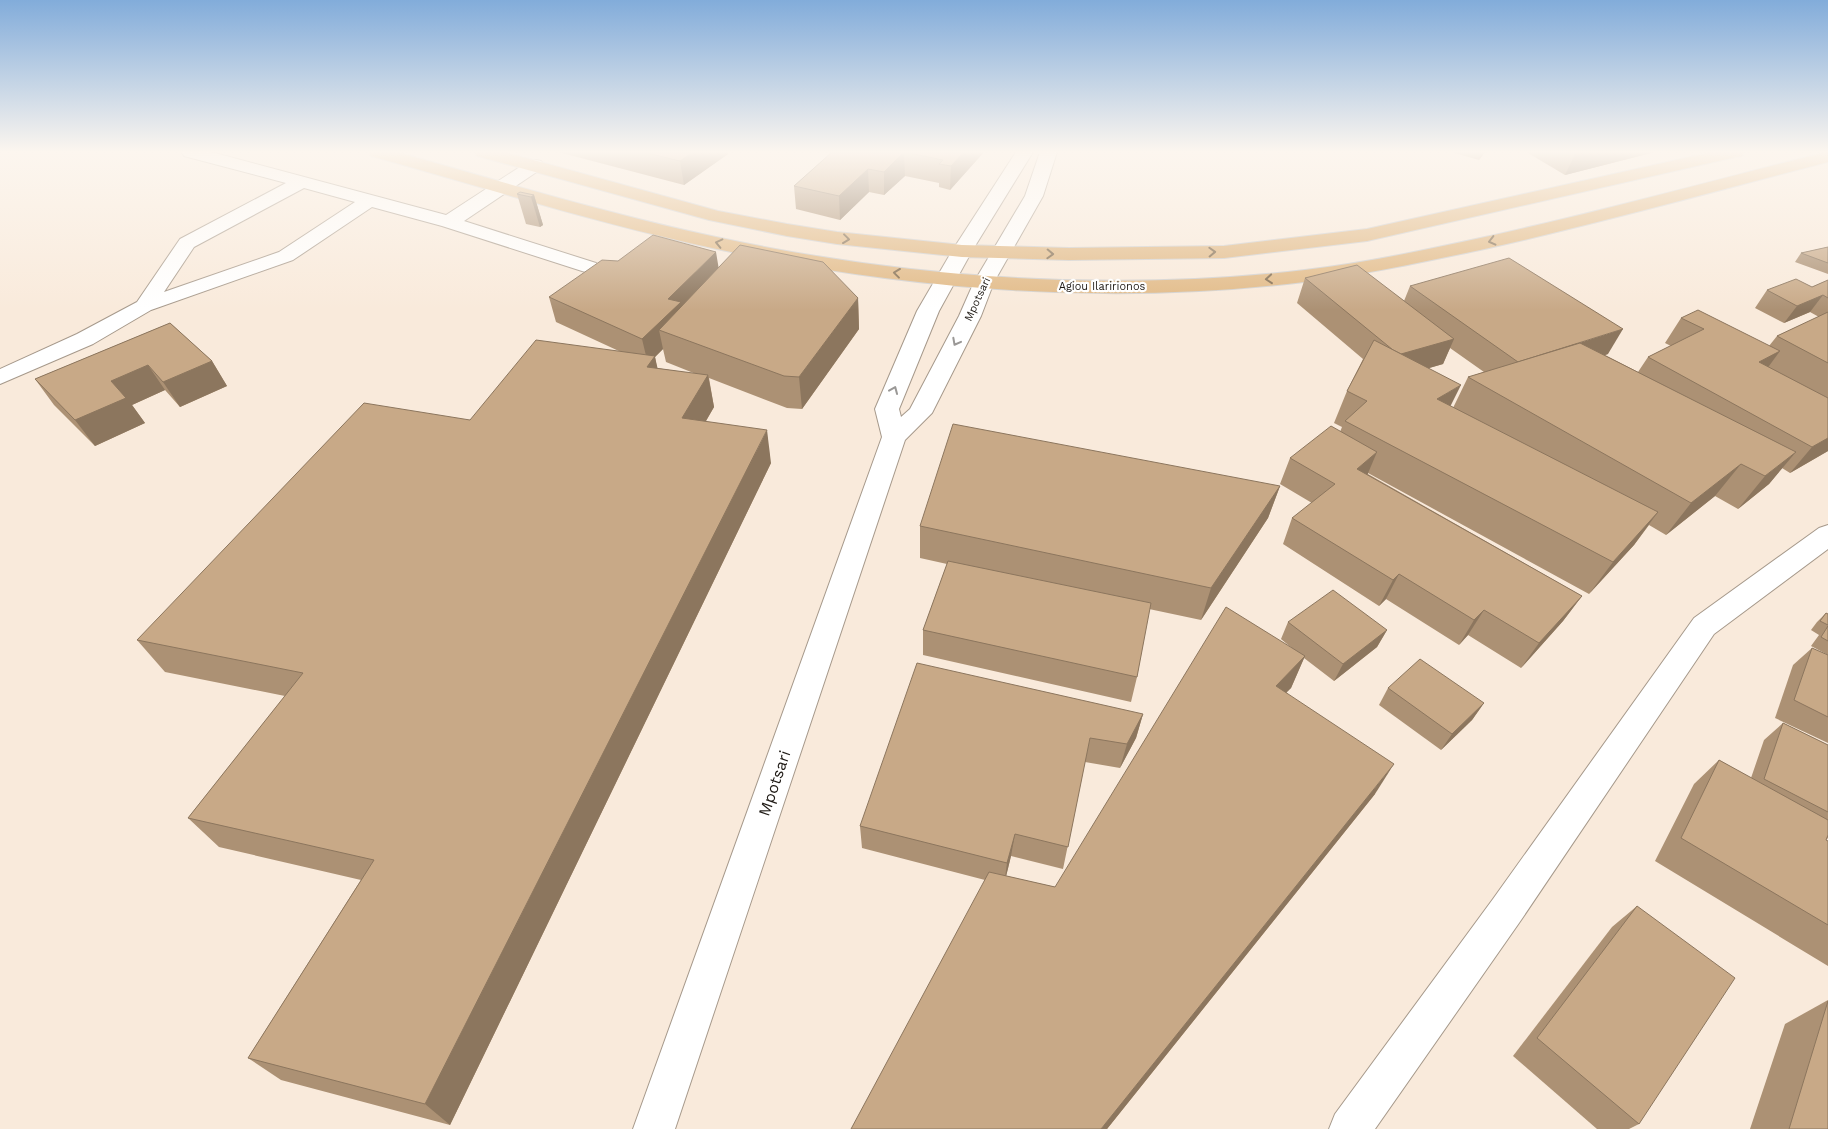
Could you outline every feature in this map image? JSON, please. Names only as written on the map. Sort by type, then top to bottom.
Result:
[{"type":"main road","name":"Agiou Ilaririonos","points":[[567,205],[763,253],[824,264],[984,282],[1053,286],[1140,287],[1223,283],[1318,274],[1481,244],[1638,205]]},
{"type":"main road","points":[[673,205],[716,216],[837,238],[962,251],[1069,254],[1224,252],[1357,236],[1507,205]]},
{"type":"street","points":[[144,306],[188,243],[260,205]]},
{"type":"street","points":[[3,371],[85,339],[144,306],[286,256],[366,205]]},
{"type":"street","points":[[381,205],[449,222],[589,267]]},
{"type":"street","points":[[449,222],[475,205]]},
{"type":"street","points":[[894,437],[887,409],[928,310],[991,205]]},
{"type":"street","name":"Mpotsari","points":[[654,1129],[894,437],[920,412],[970,316],[984,282],[1029,205]]},
{"type":"street","points":[[1350,1129],[1506,911],[1704,626],[1828,535]]},
{"type":"building","points":[[653,235],[716,252],[668,299],[681,302],[642,339],[549,297],[602,260],[618,261]]},
{"type":"building","points":[[740,245],[823,262],[858,298],[799,377],[784,376],[659,330]]},
{"type":"building","points":[[1828,247],[1828,263],[1801,253]]},
{"type":"building","points":[[1509,258],[1623,329],[1518,362],[1410,286]]},
{"type":"building","points":[[1357,265],[1454,339],[1401,354],[1393,350],[1305,278]]},
{"type":"building","points":[[1796,279],[1812,287],[1828,280],[1828,298],[1823,295],[1797,306],[1767,290]]},
{"type":"building","points":[[1698,310],[1780,351],[1759,362],[1828,398],[1828,438],[1812,447],[1648,357],[1704,329],[1681,318]]},
{"type":"building","points":[[1828,312],[1828,363],[1777,336]]},
{"type":"building","points":[[170,323],[212,361],[163,382],[148,365],[111,381],[126,398],[75,420],[35,379]]},
{"type":"building","points":[[536,340],[655,356],[647,367],[708,375],[682,418],[767,430],[425,1104],[248,1058],[374,860],[188,818],[303,673],[137,640],[364,403],[470,420]]},
{"type":"building","points":[[1374,340],[1461,385],[1437,399],[1658,512],[1613,562],[1345,421],[1367,401],[1347,391]]},
{"type":"building","points":[[1580,343],[1796,452],[1765,476],[1741,464],[1691,503],[1468,377]]},
{"type":"building","points":[[953,424],[1280,486],[1211,588],[920,526]]},
{"type":"building","points":[[1331,426],[1377,452],[1357,469],[1582,596],[1539,643],[1484,610],[1474,620],[1399,574],[1393,580],[1292,518],[1335,484],[1290,458]]},
{"type":"building","points":[[948,561],[1151,603],[1137,677],[923,630]]},
{"type":"building","points":[[1333,590],[1387,630],[1343,664],[1288,622]]},
{"type":"building","points":[[1226,607],[1305,656],[1276,686],[1394,764],[1101,1129],[851,1129],[989,872],[1055,887]]},
{"type":"building","points":[[1826,613],[1828,614],[1828,625],[1820,621]]},
{"type":"building","points":[[1828,626],[1828,641],[1821,637]]},
{"type":"building","points":[[1812,648],[1828,655],[1828,717],[1794,700]]},
{"type":"building","points":[[1420,659],[1484,703],[1452,734],[1388,688]]},
{"type":"building","points":[[917,663],[1143,714],[1127,744],[1090,738],[1068,847],[1015,834],[1007,863],[860,826]]},
{"type":"building","points":[[1783,723],[1828,745],[1828,812],[1764,779]]},
{"type":"building","points":[[1719,760],[1828,820],[1826,840],[1828,841],[1828,925],[1681,838]]},
{"type":"building","points":[[1637,906],[1735,978],[1639,1124],[1537,1038]]},
{"type":"building","points":[[1828,1001],[1828,1129],[1789,1129]]}]
